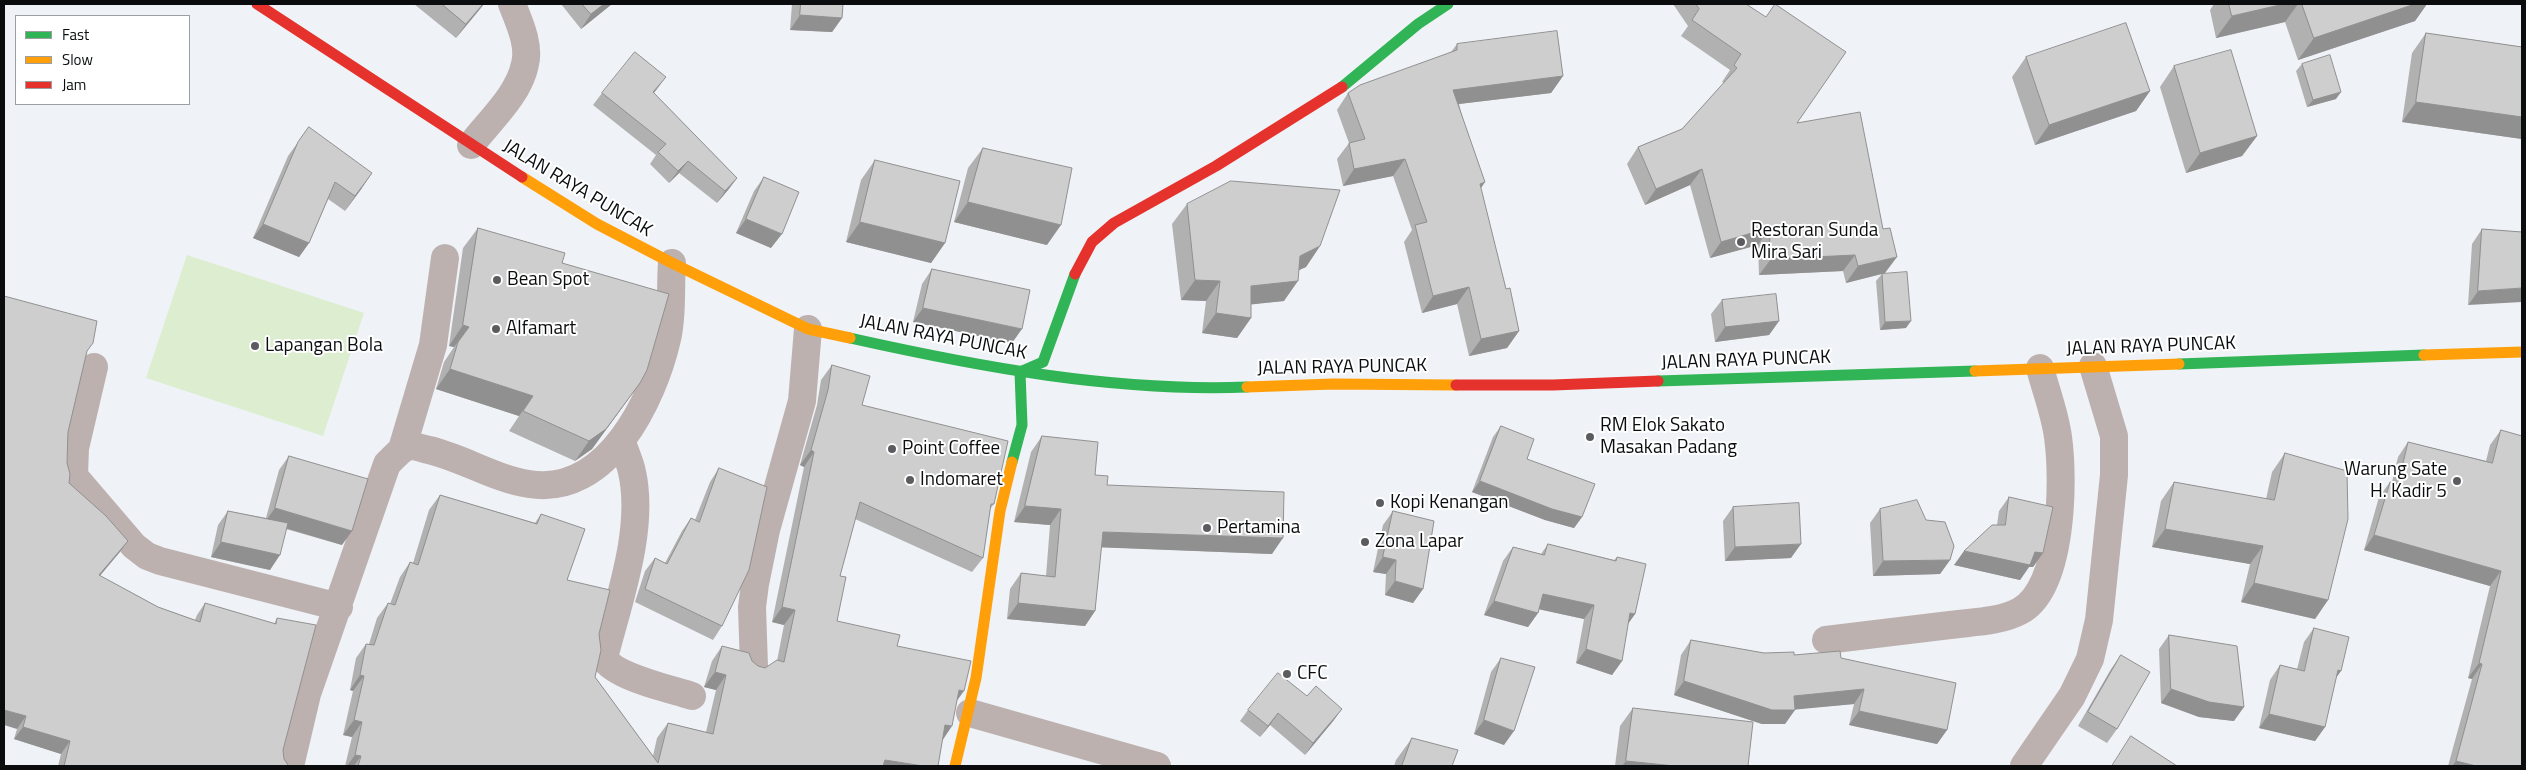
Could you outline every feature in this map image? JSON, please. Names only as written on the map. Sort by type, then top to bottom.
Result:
[{"type":"main road","name":"JALAN RAYA PUNCAK","points":[[257,4],[471,145],[597,224],[672,263],[808,329],[931,356],[1020,372],[1194,389],[1333,384],[1553,385],[2522,352]]},
{"type":"main road","points":[[956,766],[970,713],[986,620],[1000,511],[1022,426],[1020,372],[1043,362],[1078,267],[1092,242],[1114,223],[1216,166],[1325,99],[1349,82],[1418,24],[1448,4]]},
{"type":"street","points":[[471,145],[510,96],[526,64],[522,32],[512,4]]},
{"type":"street","points":[[402,449],[433,345],[445,258]]},
{"type":"street","points":[[296,765],[307,694],[339,607],[387,464],[402,449],[412,446],[440,452],[529,484],[550,485],[575,478],[607,459],[622,442],[638,416],[668,338],[672,263]]},
{"type":"street","points":[[754,667],[752,607],[755,584],[766,530],[802,402],[808,329]]},
{"type":"street","points":[[2024,766],[2072,696],[2090,659],[2099,620],[2114,475],[2114,436],[2093,366]]},
{"type":"street","points":[[94,367],[75,448],[74,476],[134,546],[147,556],[160,561],[339,607]]},
{"type":"street","points":[[1826,640],[1985,621],[2021,611],[2032,602],[2046,578],[2053,559],[2058,536],[2060,501],[2058,437],[2040,368]]},
{"type":"street","points":[[622,442],[632,471],[635,523],[604,658],[607,663],[620,672],[692,696]]},
{"type":"street","points":[[970,713],[1157,766]]},
{"type":"green space","name":"Lapangan Bola","points":[[187,255],[364,313],[323,436],[146,378]]},
{"type":"building","points":[[442,4],[483,4],[466,24]]},
{"type":"building","points":[[582,4],[604,4],[591,14]]},
{"type":"building","points":[[801,4],[843,4],[842,18],[800,15]]},
{"type":"building","points":[[1696,4],[1746,4],[1766,17],[1775,4],[1846,52],[1797,123],[1860,112],[1883,229],[1890,228],[1897,257],[1858,266],[1855,255],[1771,259],[1769,228],[1721,242],[1702,169],[1656,189],[1638,147],[1682,129],[1737,68],[1734,65],[1741,54],[1692,20],[1699,9]]},
{"type":"building","points":[[2229,4],[2284,4],[2232,16]]},
{"type":"building","points":[[2302,4],[2415,4],[2314,38]]},
{"type":"building","points":[[2126,23],[2150,91],[2049,125],[2026,57]]},
{"type":"building","points":[[1557,31],[1563,76],[1453,90],[1485,182],[1480,184],[1506,289],[1510,288],[1519,331],[1481,339],[1469,287],[1433,296],[1415,225],[1427,222],[1405,159],[1354,169],[1349,143],[1365,139],[1348,93],[1360,85],[1457,50],[1457,44]]},
{"type":"building","points":[[2426,33],[2522,47],[2522,117],[2416,102]]},
{"type":"building","points":[[2231,50],[2257,136],[2200,153],[2174,66]]},
{"type":"building","points":[[635,52],[666,77],[653,92],[737,178],[725,191],[688,161],[678,171],[658,152],[666,144],[602,93]]},
{"type":"building","points":[[2330,55],[2341,92],[2313,100],[2302,64]]},
{"type":"building","points":[[309,127],[372,173],[355,196],[335,182],[309,243],[263,224],[298,142]]},
{"type":"building","points":[[983,148],[1072,168],[1061,225],[968,202]]},
{"type":"building","points":[[875,160],[960,181],[945,243],[860,222]]},
{"type":"building","points":[[764,177],[799,192],[782,234],[746,219]]},
{"type":"building","points":[[1231,181],[1340,190],[1320,246],[1300,256],[1298,281],[1251,286],[1251,318],[1216,313],[1220,281],[1195,280],[1187,204]]},
{"type":"building","points":[[478,228],[565,253],[562,263],[669,294],[647,370],[640,383],[606,429],[589,441],[523,411],[533,396],[450,369],[458,342],[469,327],[463,325]]},
{"type":"building","points":[[2482,229],[2522,232],[2522,288],[2478,291]]},
{"type":"building","points":[[932,269],[1030,290],[1022,329],[923,308]]},
{"type":"building","points":[[1907,272],[1911,321],[1885,322],[1882,274]]},
{"type":"building","points":[[1776,294],[1779,321],[1725,327],[1722,300]]},
{"type":"building","points":[[4,296],[97,321],[93,343],[87,351],[68,432],[67,463],[70,474],[69,483],[106,516],[128,541],[99,575],[158,607],[200,622],[205,603],[276,624],[277,618],[316,625],[283,750],[284,759],[288,766],[64,766],[70,741],[23,727],[26,716],[4,710]]},
{"type":"building","points":[[832,365],[870,376],[862,405],[1008,441],[994,504],[991,504],[983,558],[860,502],[840,576],[846,577],[837,621],[900,635],[897,646],[971,661],[964,691],[959,690],[952,726],[945,725],[938,766],[923,766],[885,760],[883,766],[358,766],[361,756],[355,755],[362,722],[354,720],[364,676],[360,675],[366,644],[374,645],[388,603],[395,605],[410,562],[418,565],[440,495],[537,524],[541,514],[585,529],[567,580],[610,590],[599,634],[601,650],[595,677],[658,763],[668,723],[713,734],[726,675],[715,672],[722,646],[749,653],[752,661],[758,666],[765,668],[777,660],[784,662],[795,610],[782,607],[814,452],[811,450],[828,390]]},
{"type":"building","points":[[1501,426],[1534,439],[1527,459],[1595,484],[1582,517],[1552,509],[1480,481]]},
{"type":"building","points":[[2501,430],[2522,436],[2522,766],[2476,766],[2456,761],[2482,664],[2479,663],[2501,571],[2374,535],[2390,482],[2398,484],[2408,442],[2492,463]]},
{"type":"building","points":[[1042,436],[1098,442],[1095,475],[1108,476],[1107,485],[1284,492],[1283,538],[1103,532],[1095,611],[1018,603],[1021,573],[1055,577],[1061,509],[1025,506]]},
{"type":"building","points":[[2285,453],[2347,471],[2348,519],[2328,600],[2254,583],[2263,546],[2165,529],[2174,482],[2274,500]]},
{"type":"building","points":[[289,456],[368,479],[352,531],[275,508]]},
{"type":"building","points":[[719,468],[767,487],[749,570],[722,626],[645,589],[655,558],[667,564],[691,518],[699,522]]},
{"type":"building","points":[[2009,497],[2053,507],[2043,553],[2035,552],[2030,565],[1964,551],[1992,525],[2005,525]]},
{"type":"building","points":[[1917,500],[1926,520],[1945,522],[1954,546],[1950,560],[1883,561],[1880,509]]},
{"type":"building","points":[[1799,503],[1801,544],[1735,547],[1733,507]]},
{"type":"building","points":[[228,511],[288,523],[280,555],[221,542]]},
{"type":"building","points":[[1393,511],[1434,521],[1423,589],[1395,581],[1396,560],[1383,557]]},
{"type":"building","points":[[1548,544],[1616,561],[1617,557],[1646,564],[1635,614],[1630,613],[1622,661],[1586,649],[1594,605],[1543,594],[1538,613],[1494,601],[1513,547],[1544,555]]},
{"type":"building","points":[[2314,628],[2349,637],[2341,671],[2338,670],[2325,727],[2269,714],[2280,665],[2304,671]]},
{"type":"building","points":[[2169,635],[2237,646],[2244,707],[2209,702],[2171,689]]},
{"type":"building","points":[[1691,640],[1764,653],[1794,652],[1794,655],[1840,651],[1841,658],[1956,683],[1947,730],[1859,711],[1864,689],[1794,696],[1795,710],[1772,710],[1684,681]]},
{"type":"building","points":[[2121,655],[2150,672],[2117,729],[2088,712]]},
{"type":"building","points":[[1501,658],[1535,667],[1514,731],[1484,720]]},
{"type":"building","points":[[1278,673],[1307,696],[1316,686],[1342,709],[1313,743],[1278,713],[1268,726],[1248,710]]},
{"type":"building","points":[[1633,708],[1753,722],[1748,766],[1675,766],[1626,761]]},
{"type":"building","points":[[2131,736],[2177,766],[2112,766]]},
{"type":"building","points":[[1412,738],[1458,750],[1452,766],[1402,766]]},
{"type":"traffic: fast","points":[[1342,87],[1418,24],[1448,4]]},
{"type":"traffic: fast","points":[[1012,462],[1022,425],[1020,372],[1043,362],[1075,274]]},
{"type":"traffic: fast","points":[[850,338],[948,359],[1047,375],[1147,386],[1247,387]]},
{"type":"traffic: fast","points":[[2179,364],[2424,355]]},
{"type":"traffic: fast","points":[[1658,381],[1975,371]]},
{"type":"traffic: slow","points":[[522,177],[597,224],[672,263],[808,329],[850,338]]},
{"type":"traffic: slow","points":[[2424,355],[2522,352]]},
{"type":"traffic: slow","points":[[1975,371],[2179,364]]},
{"type":"traffic: slow","points":[[1247,387],[1333,384],[1456,385]]},
{"type":"traffic: slow","points":[[955,766],[976,678],[1000,511],[1012,462]]},
{"type":"traffic: jam","points":[[257,4],[522,177]]},
{"type":"traffic: jam","points":[[1075,274],[1092,242],[1114,223],[1216,166],[1342,87]]},
{"type":"traffic: jam","points":[[1456,385],[1553,385],[1658,381]]},
{"type":"place","name":"Restoran Sunda Mira Sari","points":[[1741,242]]},
{"type":"place","name":"Bean Spot","points":[[497,280]]},
{"type":"place","name":"Alfamart","points":[[496,329]]},
{"type":"place","name":"Lapangan Bola","points":[[255,346]]},
{"type":"place","name":"RM Elok Sakato Masakan Padang","points":[[1590,437]]},
{"type":"place","name":"Point Coffee","points":[[892,449]]},
{"type":"place","name":"Indomaret","points":[[910,480]]},
{"type":"place","name":"Warung Sate H. Kadir 5","points":[[2457,481]]},
{"type":"place","name":"Kopi Kenangan","points":[[1380,503]]},
{"type":"place","name":"Pertamina","points":[[1207,528]]},
{"type":"place","name":"Zona Lapar","points":[[1365,542]]},
{"type":"place","name":"CFC","points":[[1287,674]]}]
